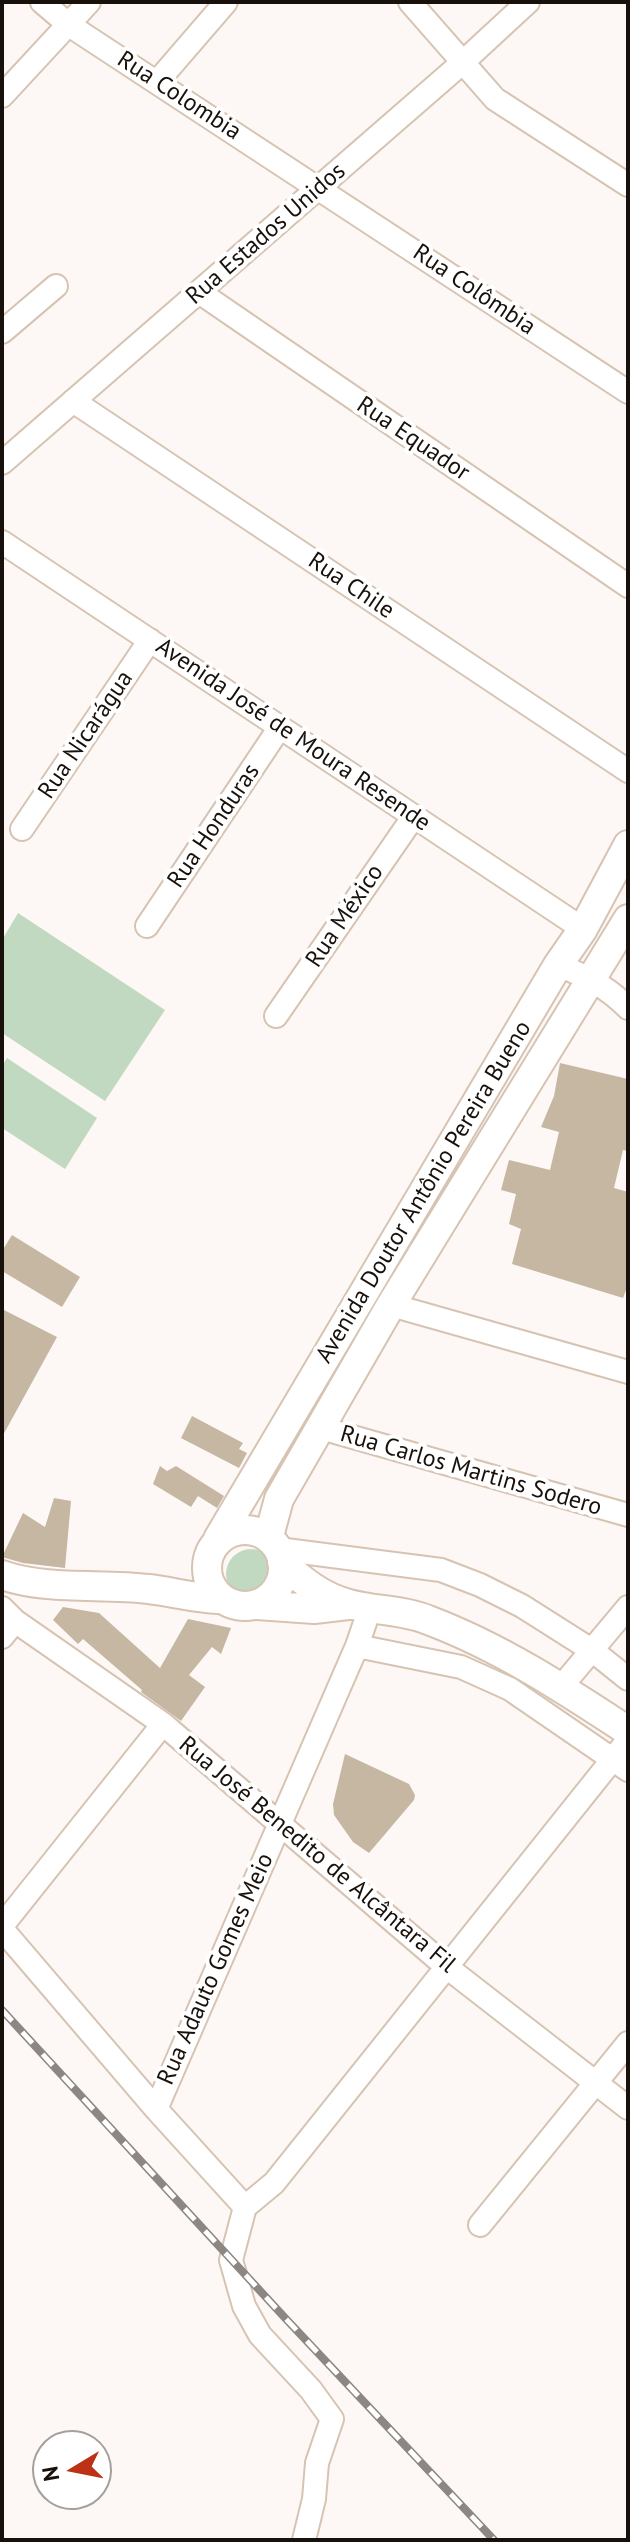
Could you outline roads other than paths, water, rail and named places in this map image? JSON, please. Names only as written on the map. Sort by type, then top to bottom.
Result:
[{"type":"main road","name":"Avenida Doutor Antônio Pereira Bueno","points":[[212,1551],[558,965],[583,929],[628,845]]},
{"type":"main road","name":"Avenida Doutor Antônio Pereira Bueno","points":[[276,1549],[279,1499],[391,1305],[628,919]]},
{"type":"main road","points":[[149,1589],[192,1577],[212,1551],[234,1530],[254,1529],[306,1584],[327,1596],[360,1606],[424,1618],[479,1641],[561,1687],[628,1731]]},
{"type":"main road","points":[[257,1605],[273,1595],[283,1577],[276,1549]]},
{"type":"main road","points":[[212,1551],[207,1578],[222,1599],[236,1606],[314,1609],[360,1606]]},
{"type":"main road","points":[[2,1575],[52,1584],[149,1589],[203,1599],[222,1599]]},
{"type":"street","name":"Rua Colombia","points":[[42,2],[69,25],[320,187]]},
{"type":"street","points":[[2,96],[89,2]]},
{"type":"street","points":[[157,82],[226,2]]},
{"type":"street","points":[[410,2],[495,99],[628,185]]},
{"type":"street","name":"Rua Estados Unidos","points":[[2,463],[528,2]]},
{"type":"street","name":"Rua Colômbia","points":[[320,187],[628,392]]},
{"type":"street","points":[[2,332],[56,286]]},
{"type":"street","name":"Rua Equador","points":[[199,292],[628,586]]},
{"type":"street","name":"Rua Chile","points":[[73,401],[628,771]]},
{"type":"street","name":"Avenida José de Moura Resende","points":[[2,542],[583,929]]},
{"type":"street","name":"Rua Nicarágua","points":[[22,829],[150,640]]},
{"type":"street","name":"Rua Honduras","points":[[147,926],[280,727]]},
{"type":"street","name":"Rua México","points":[[276,1016],[414,816]]},
{"type":"street","points":[[558,965],[590,978],[628,1008]]},
{"type":"street","points":[[391,1305],[626,1365]]},
{"type":"street","name":"Rua Carlos Martins Sodero","points":[[321,1428],[626,1516]]},
{"type":"street","points":[[276,1549],[441,1570],[522,1606],[593,1651],[628,1679]]},
{"type":"street","name":"Rua Adauto Gomes Meio","points":[[156,2109],[357,1646],[360,1606]]},
{"type":"street","points":[[561,1687],[628,1607]]},
{"type":"street","name":"Rua José Benedito de Alcântara Fil","points":[[6,1622],[163,1724],[448,1968],[628,2108]]},
{"type":"street","points":[[357,1646],[473,1672],[510,1689],[620,1765]]},
{"type":"street","points":[[163,1724],[2,1927],[156,2109],[245,2207]]},
{"type":"street","points":[[304,2540],[314,2499],[317,2463],[332,2419],[311,2390],[260,2335],[244,2306],[231,2260],[245,2207],[274,2183],[448,1968],[620,1765],[628,1740]]},
{"type":"street","points":[[480,2225],[628,2043]]},
{"type":"railway","points":[[2,2010],[494,2540]]}]
